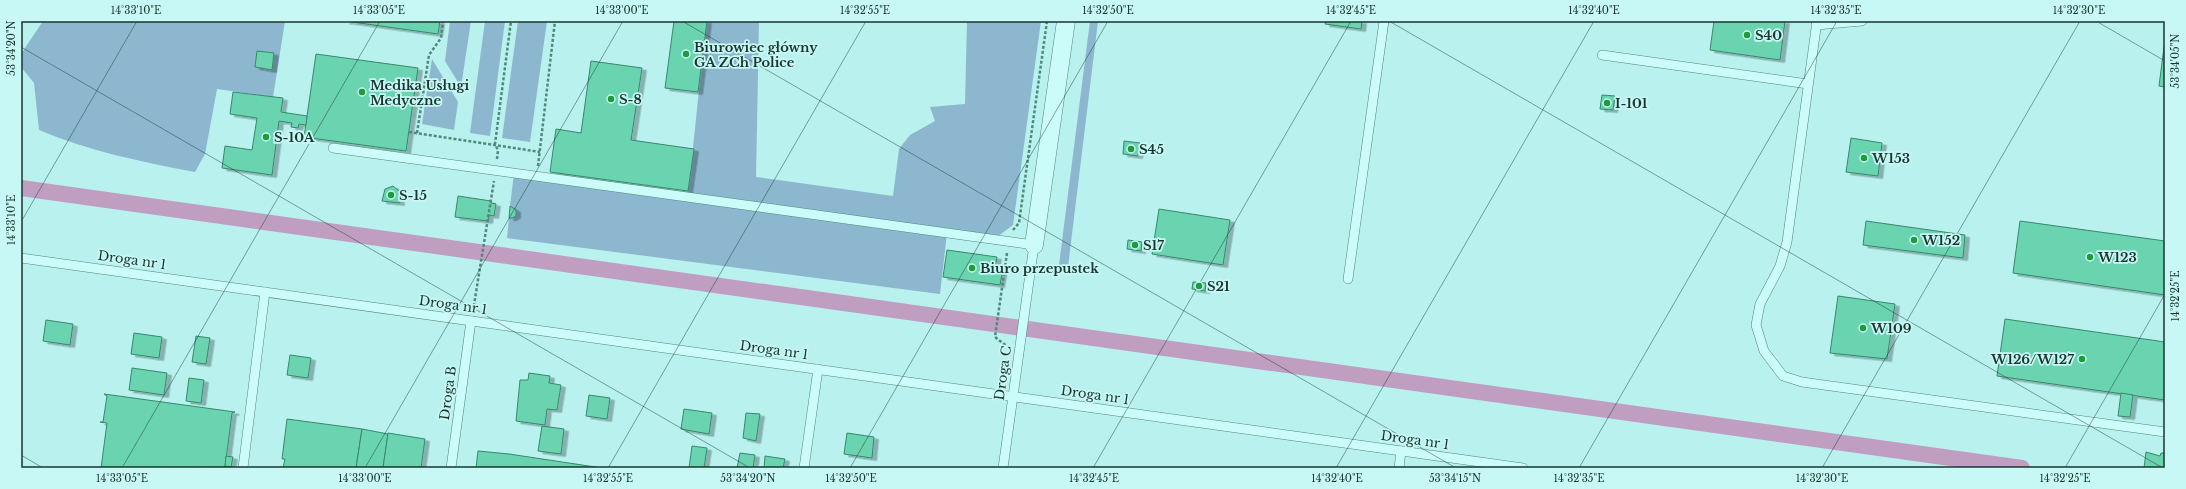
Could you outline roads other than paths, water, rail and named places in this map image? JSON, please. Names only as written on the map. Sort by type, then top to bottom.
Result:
[{"type":"street","points":[[1034,245],[1066,21]]},
{"type":"lane","points":[[1348,278],[1384,21]]},
{"type":"lane","points":[[1862,21],[1816,23],[1786,242],[1780,266],[1760,304],[1756,325],[1764,351],[1783,376],[1802,382],[2165,432]]},
{"type":"lane","points":[[1602,55],[1808,84]]},
{"type":"lane","points":[[333,148],[1034,245]]},
{"type":"lane","name":"Droga C","points":[[1003,468],[1034,245]]},
{"type":"lane","name":"Droga nr 1","points":[[21,258],[1523,468]]},
{"type":"lane","points":[[243,468],[265,292]]},
{"type":"lane","name":"Droga B","points":[[450,468],[471,321]]},
{"type":"lane","points":[[804,468],[818,370]]},
{"type":"lane","points":[[1399,468],[1401,451]]},
{"type":"waterway","points":[[21,188],[2022,468]]},
{"type":"place","name":"S40","points":[[1747,35]]},
{"type":"place","name":"Biurowiec główny GA ZCh Police","points":[[686,54]]},
{"type":"place","name":"Medika Usługi Medyczne","points":[[362,92]]},
{"type":"place","name":"S-8","points":[[611,99]]},
{"type":"place","name":"I-101","points":[[1607,103]]},
{"type":"place","name":"S-10A","points":[[266,137]]},
{"type":"place","name":"S45","points":[[1131,149]]},
{"type":"place","name":"W153","points":[[1864,158]]},
{"type":"place","name":"S-15","points":[[391,195]]},
{"type":"place","name":"W152","points":[[1914,240]]},
{"type":"place","name":"S17","points":[[1135,245]]},
{"type":"place","name":"W123","points":[[2090,257]]},
{"type":"place","name":"Biuro przepustek","points":[[972,268]]},
{"type":"place","name":"S21","points":[[1199,286]]},
{"type":"place","name":"W109","points":[[1863,328]]},
{"type":"place","name":"W126/W127","points":[[2082,359]]}]
